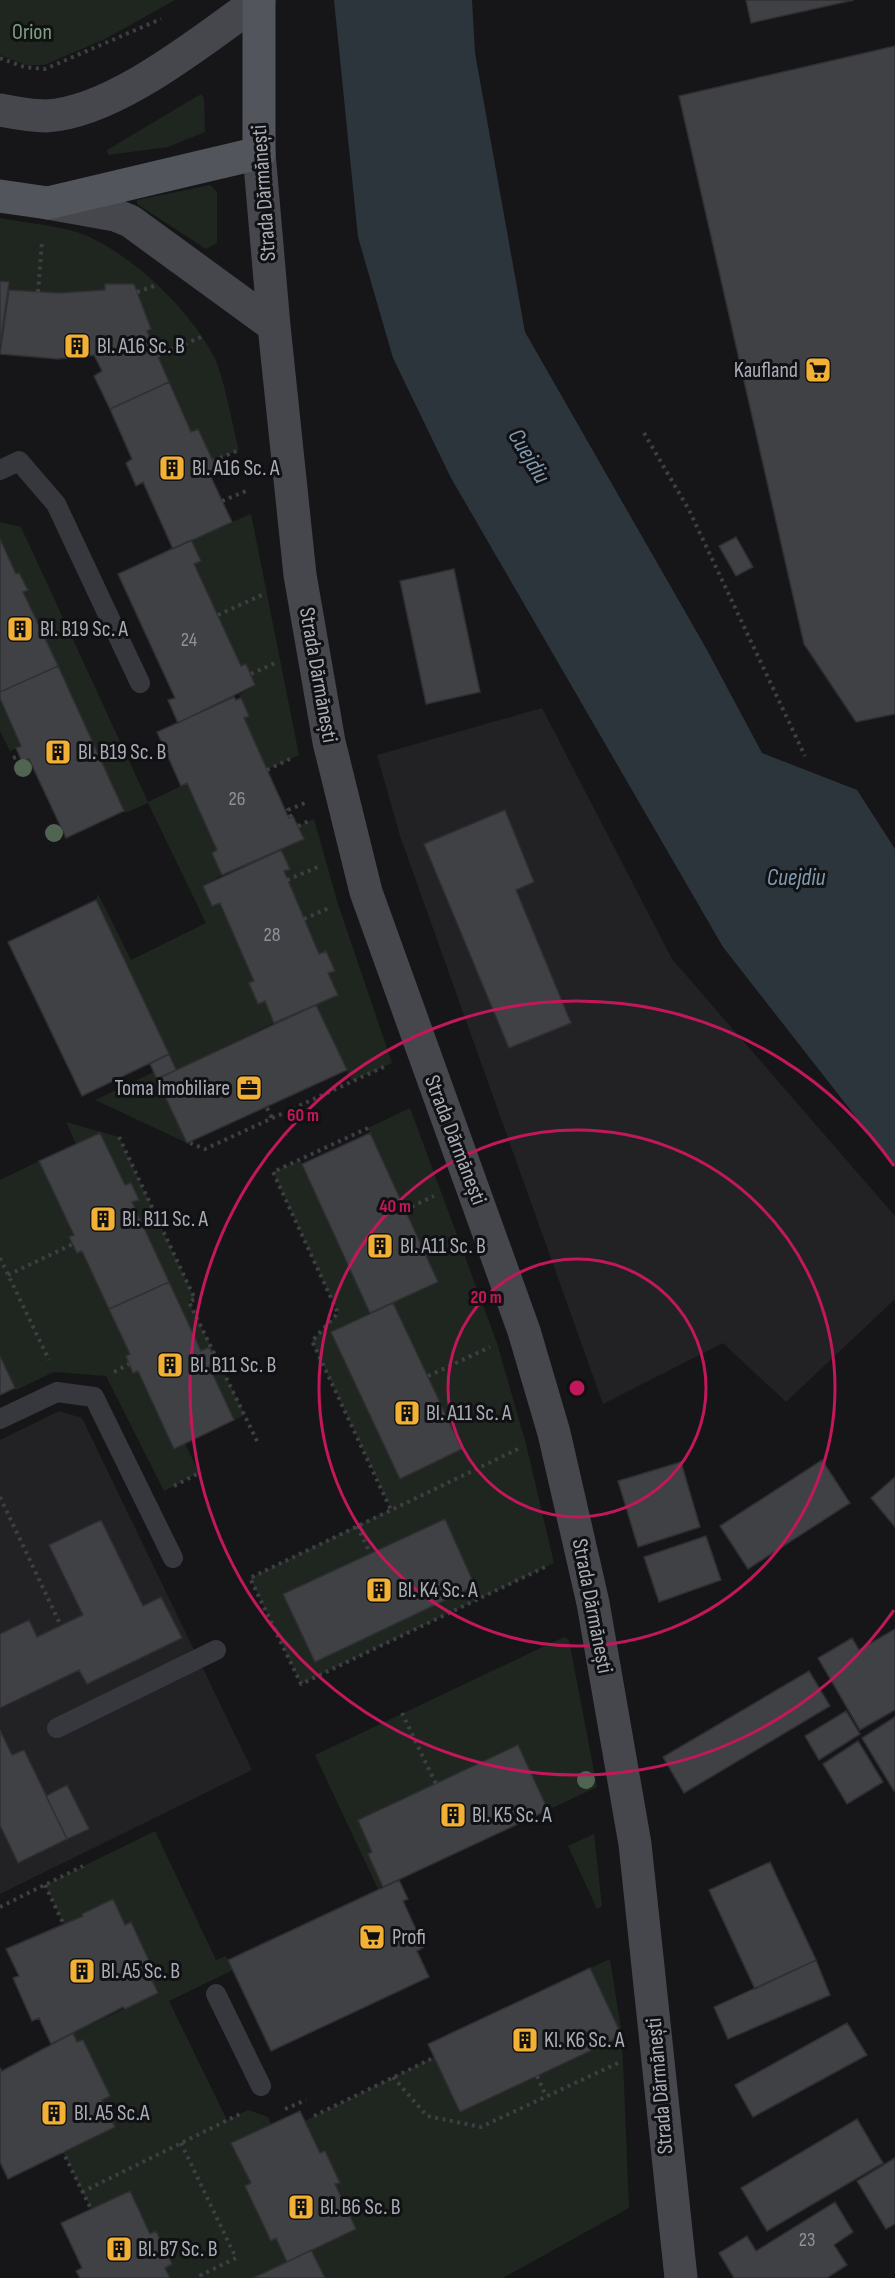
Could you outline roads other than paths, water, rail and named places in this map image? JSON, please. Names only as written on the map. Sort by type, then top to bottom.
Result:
[{"type":"main road","name":"Strada Dărmănești","points":[[259,0],[260,153]]},
{"type":"main road","points":[[0,196],[48,203],[260,153]]},
{"type":"street","points":[[0,110],[21,115],[47,116],[99,101],[170,63],[259,0]]},
{"type":"street","name":"Strada Dărmănești","points":[[260,153],[273,326],[300,575],[329,742],[366,892],[524,1331],[554,1433],[593,1603],[635,1844],[681,2278]]},
{"type":"street","points":[[48,203],[115,215],[130,221],[273,326]]},
{"type":"lane","points":[[0,470],[19,461],[56,504],[140,682]]},
{"type":"lane","points":[[0,1419],[57,1392],[94,1397],[172,1558]]},
{"type":"lane","points":[[57,1728],[216,1650]]},
{"type":"lane","points":[[216,1994],[261,2086]]},
{"type":"water","name":"Cuejdiu","points":[[334,0],[472,0],[475,53],[525,332],[707,650],[762,753],[857,790],[895,849],[895,1167],[723,947],[451,478],[393,358],[358,237]]},
{"type":"place","name":"Bl. A16 Sc. B","points":[[77,346]]},
{"type":"place","name":"Kaufland","points":[[818,370]]},
{"type":"place","name":"Bl. A16 Sc. A","points":[[172,468]]},
{"type":"place","name":"Bl. B19 Sc. A","points":[[20,629]]},
{"type":"place","name":"Bl. B19 Sc. B","points":[[58,752]]},
{"type":"place","name":"Toma Imobiliare","points":[[249,1088]]},
{"type":"place","name":"Bl. B11 Sc. A","points":[[103,1219]]},
{"type":"place","name":"Bl. A11 Sc. B","points":[[380,1246]]},
{"type":"place","name":"Bl. B11 Sc. B","points":[[170,1365]]},
{"type":"place","name":"Bl. A11 Sc. A","points":[[407,1413]]},
{"type":"place","name":"Bl. K4 Sc. A","points":[[379,1590]]},
{"type":"place","name":"Bl. K5 Sc. A","points":[[453,1815]]},
{"type":"place","name":"Profi","points":[[372,1937]]},
{"type":"place","name":"Bl. A5 Sc. B","points":[[82,1971]]},
{"type":"place","name":"Kl. K6 Sc. A","points":[[525,2040]]},
{"type":"place","name":"Bl. A5 Sc.A","points":[[54,2113]]},
{"type":"place","name":"Bl. B6 Sc. B","points":[[301,2207]]},
{"type":"place","name":"Bl. B7 Sc. B","points":[[119,2249]]},
{"type":"park label","name":"Orion","points":[[32,32]]}]
